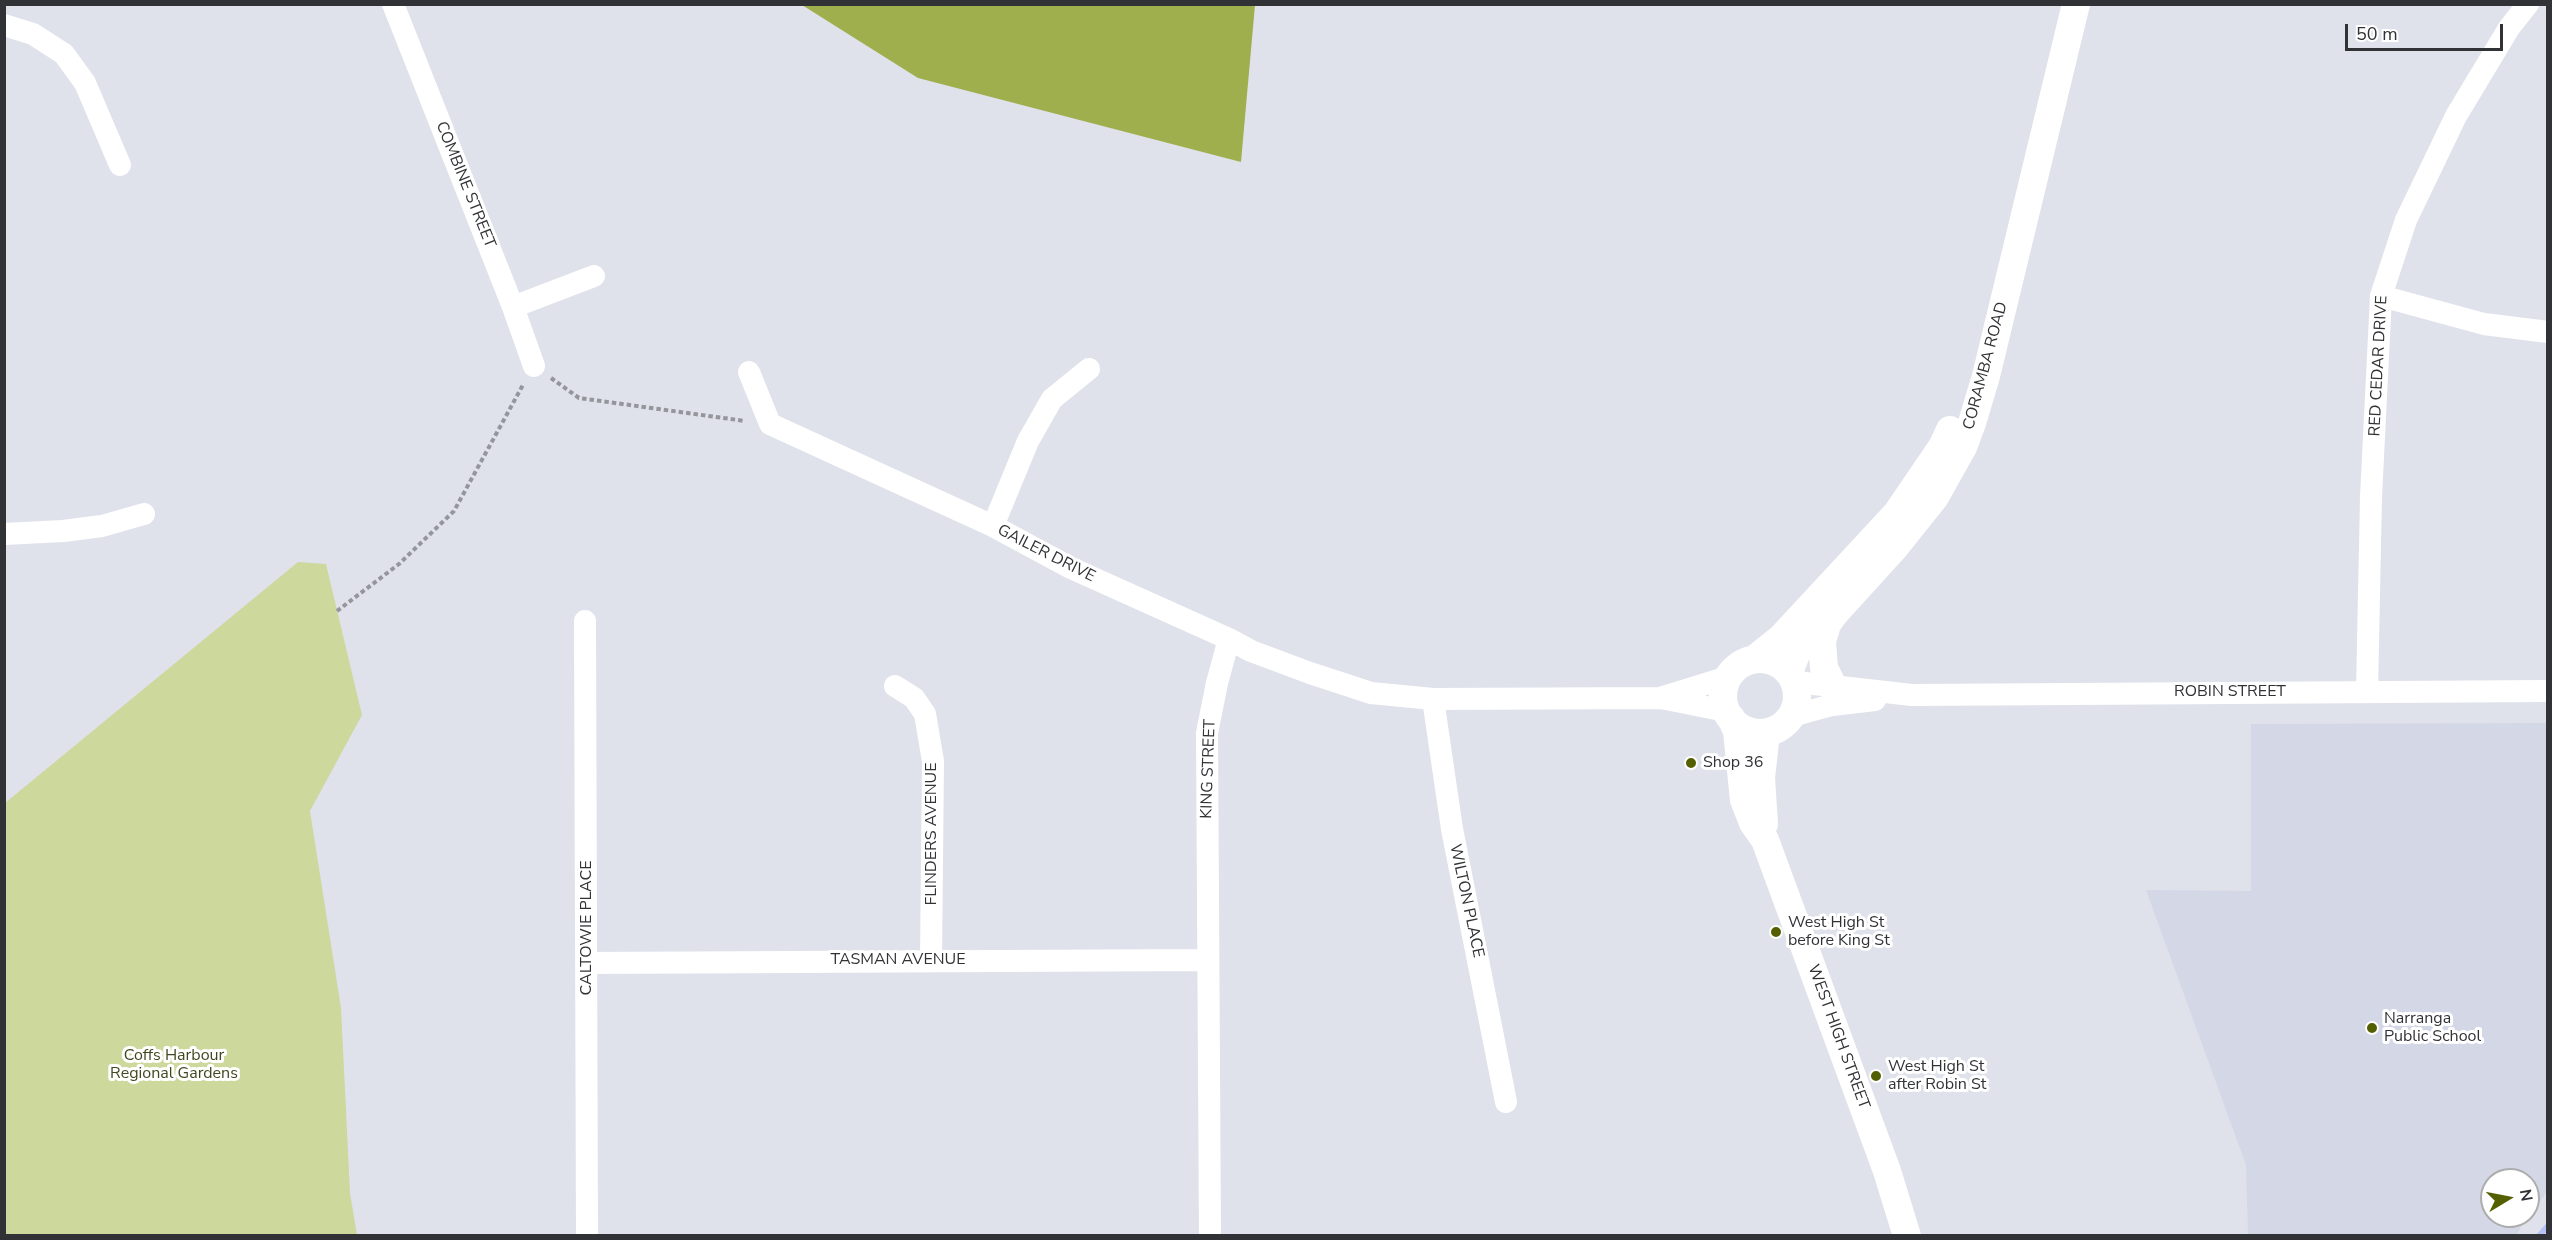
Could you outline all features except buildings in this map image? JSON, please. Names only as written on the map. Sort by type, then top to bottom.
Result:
[{"type":"main road","name":"CORAMBA ROAD","points":[[1756,658],[1781,638],[1897,513],[1942,447],[1950,430],[1966,381],[2056,4]]},
{"type":"main road","name":"CORAMBA ROAD","points":[[1792,677],[1802,639],[1809,631],[1835,613],[1895,547],[1935,497],[1953,467],[1972,423],[1989,364],[2076,4]]},
{"type":"main road","points":[[1833,686],[1824,668],[1822,642],[1827,624],[1835,613]]},
{"type":"main road","points":[[1756,658],[1780,663],[1792,677],[1797,705],[1785,724],[1766,733],[1746,731],[1728,715],[1724,688],[1735,668],[1756,658]]},
{"type":"main road","name":"WEST HIGH STREET","points":[[1728,715],[1737,731],[1744,800],[1753,823],[1765,840],[1887,1171],[1907,1236]]},
{"type":"main road","name":"WEST HIGH STREET","points":[[1765,840],[1761,778],[1766,733]]},
{"type":"street","name":"COMBINE STREET","points":[[393,4],[513,307],[534,366]]},
{"type":"street","name":"RED CEDAR DRIVE","points":[[2367,692],[2371,497],[2381,296],[2406,220],[2456,116],[2509,28],[2528,4]]},
{"type":"street","points":[[4,25],[33,34],[64,54],[85,83],[120,165]]},
{"type":"street","points":[[513,307],[594,276]]},
{"type":"street","points":[[2381,296],[2484,324],[2547,332]]},
{"type":"street","points":[[993,526],[1028,441],[1052,399],[1089,369]]},
{"type":"street","points":[[749,372],[770,424]]},
{"type":"street","name":"GAILER DRIVE","points":[[770,424],[993,526],[1071,568],[1229,639]]},
{"type":"street","points":[[4,534],[63,531],[102,526],[144,514]]},
{"type":"street","name":"CALTOWIE PLACE","points":[[585,621],[587,1236]]},
{"type":"street","points":[[1229,639],[1251,651],[1371,693],[1433,699],[1661,698],[1728,715]]},
{"type":"street","name":"KING STREET","points":[[1210,1236],[1207,733],[1216,683],[1229,639]]},
{"type":"street","points":[[1661,698],[1728,677]]},
{"type":"street","name":"ROBIN STREET","points":[[1792,677],[1833,686],[1912,694],[2547,691]]},
{"type":"street","name":"FLINDERS AVENUE","points":[[895,686],[914,698],[925,714],[933,760],[931,960]]},
{"type":"street","name":"ROBIN STREET","points":[[1792,716],[1832,705],[1912,694]]},
{"type":"street","name":"WILTON PLACE","points":[[1433,699],[1452,829],[1506,1102]]},
{"type":"street","name":"TASMAN AVENUE","points":[[587,963],[1208,960]]},
{"type":"path","points":[[337,611],[399,564],[454,511],[534,366],[579,398],[770,424]]},
{"type":"shaded area","name":"Narranga Public School","points":[[2547,723],[2547,1192],[2540,1201],[2540,1168],[2480,1168],[2480,1228],[2520,1228],[2517,1235],[2248,1235],[2246,1165],[2146,890],[2251,891],[2251,724]]},
{"type":"green space","points":[[802,5],[1255,5],[1241,162],[918,78]]},
{"type":"green space","name":"Coffs Harbour Regional Gardens","points":[[298,562],[326,564],[362,715],[310,811],[341,1008],[350,1193],[357,1235],[5,1235],[5,803]]},
{"type":"waterway","points":[[2539,1236],[2548,1226]]},
{"type":"place","name":"Shop 36","points":[[1691,763]]},
{"type":"place","name":"West High St before King St","points":[[1776,932]]},
{"type":"place","name":"Narranga Public School","points":[[2372,1028]]},
{"type":"place","name":"West High St after Robin St","points":[[1876,1076]]}]
